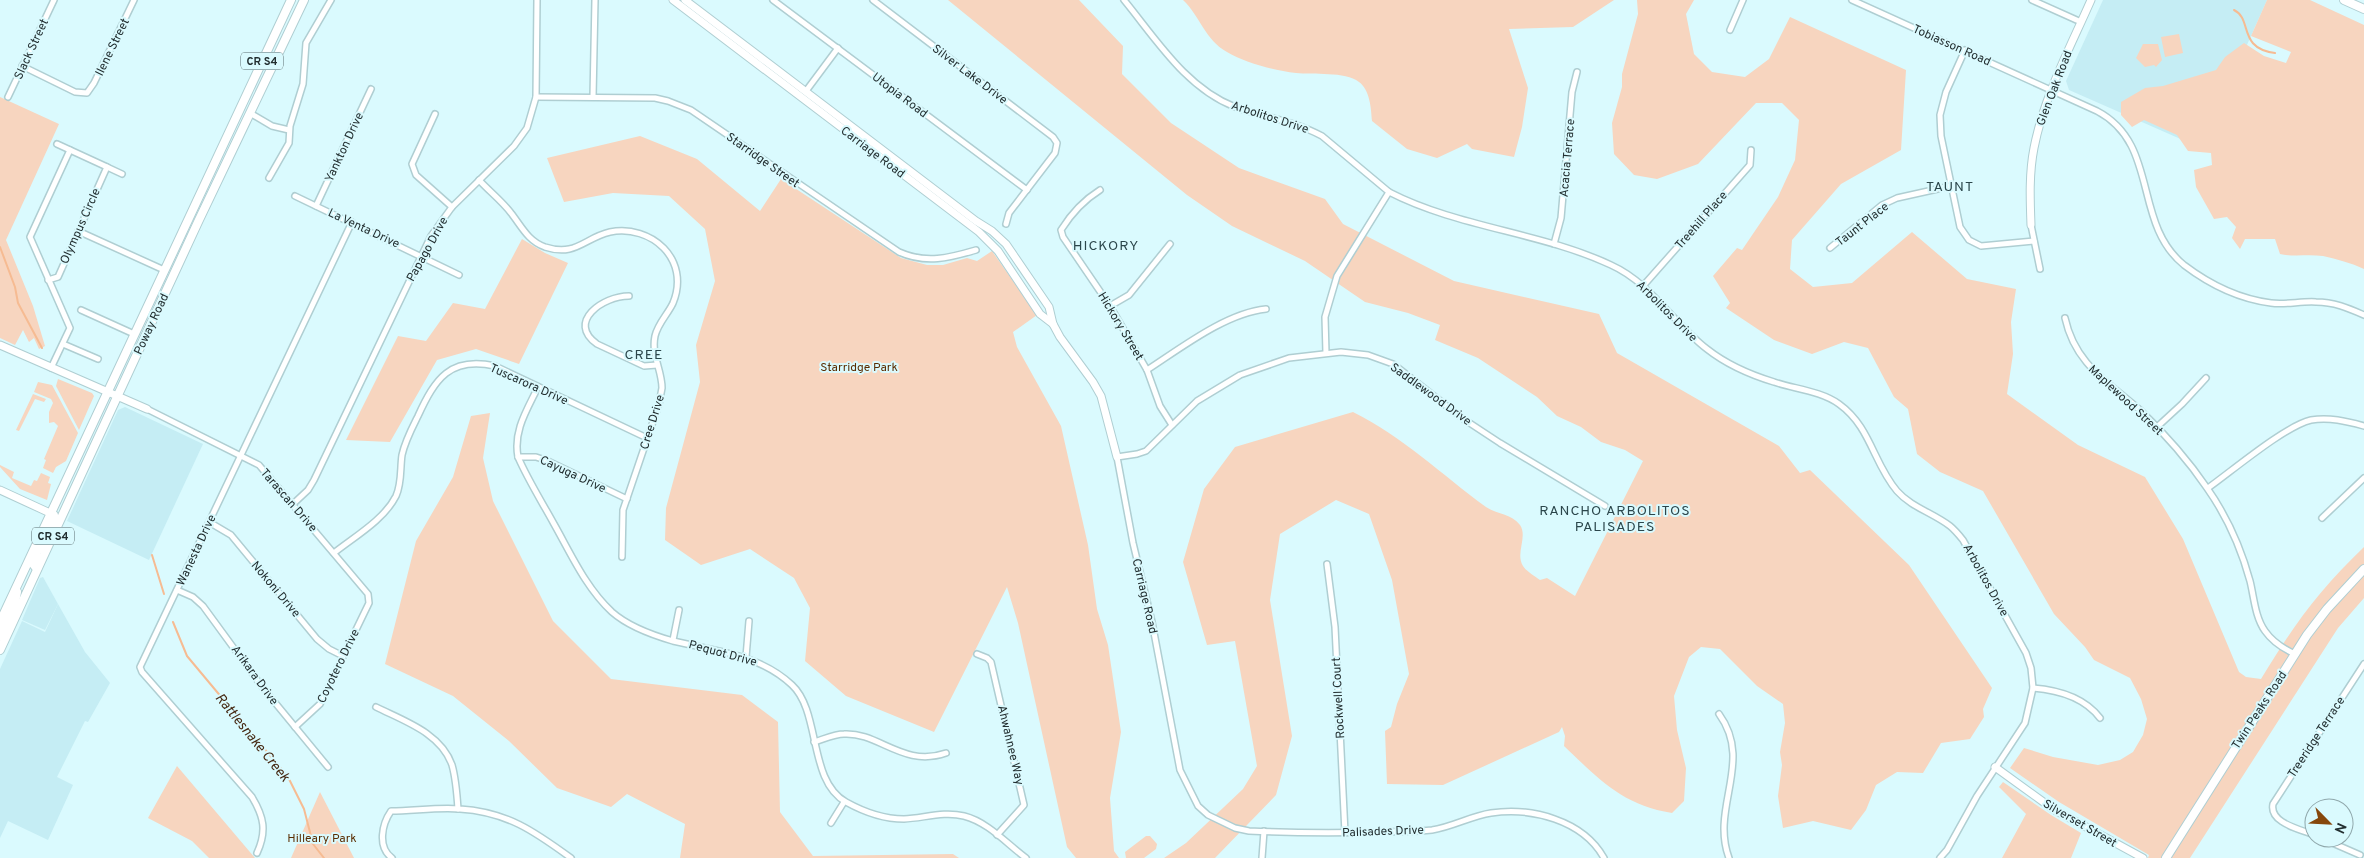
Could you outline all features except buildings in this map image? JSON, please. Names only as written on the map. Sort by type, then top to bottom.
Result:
[{"type":"main road","name":"Poway Road","points":[[0,622],[291,0]]},
{"type":"main road","name":"Poway Road","points":[[0,650],[1,638],[44,555],[200,218],[304,0]]},
{"type":"main road","points":[[2344,0],[2364,9]]},
{"type":"main road","points":[[200,218],[196,212],[206,192],[204,186]]},
{"type":"main road","points":[[164,270],[173,276]]},
{"type":"main road","points":[[84,469],[79,466],[87,446],[89,432]]},
{"type":"main road","points":[[44,555],[46,538],[55,517],[50,513]]},
{"type":"main road","points":[[37,569],[33,564],[39,549],[41,533]]},
{"type":"main road","name":"Twin Peaks Road","points":[[2166,858],[2295,654],[2327,609],[2364,569]]},
{"type":"main road","points":[[1,638],[15,602],[16,587]]},
{"type":"street","name":"Slack Street","points":[[8,97],[54,0]]},
{"type":"street","name":"Ilene Street","points":[[22,66],[75,92],[86,93],[94,84],[134,0]]},
{"type":"street","points":[[269,178],[288,146],[289,130],[304,84],[306,43],[331,0]]},
{"type":"street","name":"Papago Drive","points":[[293,504],[308,490],[314,480],[431,236],[452,207],[514,146],[528,128],[536,97],[537,0]]},
{"type":"street","points":[[593,97],[595,0]]},
{"type":"street","name":"Carriage Road","points":[[673,0],[725,35],[969,220],[1000,237],[1051,311],[1053,324]]},
{"type":"street","name":"Carriage Road","points":[[685,0],[725,35]]},
{"type":"street","name":"Silver Lake Drive","points":[[873,0],[1053,137],[1057,143],[1055,153],[1027,190]]},
{"type":"street","name":"Arbolitos Drive","points":[[1124,0],[1189,79],[1220,100],[1235,107],[1292,122],[1322,136],[1389,192],[1424,208],[1554,244],[1614,266],[1643,286],[1681,327],[1708,350],[1740,369],[1838,402],[1854,418],[1868,437],[1885,475],[1897,491],[1907,501],[1950,526],[1969,549],[2026,653],[2031,668],[2033,688],[2025,722],[1995,767]]},
{"type":"street","points":[[1730,30],[1743,0]]},
{"type":"street","name":"Tobiasson Road","points":[[1852,0],[2103,114],[2120,128],[2136,155],[2156,229],[2168,248],[2184,264],[2208,281],[2245,298],[2272,303],[2317,302],[2338,304],[2364,315]]},
{"type":"street","points":[[2032,0],[2081,22]]},
{"type":"street","name":"Glen Oak Road","points":[[2040,268],[2032,225],[2030,185],[2034,148],[2051,90],[2091,0]]},
{"type":"street","name":"Utopia Road","points":[[776,1],[1027,190]]},
{"type":"street","points":[[804,94],[838,48]]},
{"type":"street","points":[[1965,50],[1946,92],[1940,115],[1941,136],[1960,227],[1969,240],[1981,246],[1989,247],[2034,241]]},
{"type":"street","name":"Acacia Terrace","points":[[1554,244],[1561,218],[1572,92],[1577,72]]},
{"type":"street","name":"Yankton Drive","points":[[316,206],[371,89]]},
{"type":"street","name":"Starridge Street","points":[[536,97],[655,98],[668,100],[691,110],[803,188],[906,255],[926,260],[947,259],[976,250]]},
{"type":"street","points":[[250,113],[272,126],[289,130]]},
{"type":"street","points":[[435,114],[412,164],[412,169],[416,175],[452,207]]},
{"type":"street","points":[[56,144],[122,174]]},
{"type":"street","name":"Olympus Circle","points":[[51,368],[70,328],[30,237],[70,150]]},
{"type":"street","name":"Treehill Place","points":[[1643,286],[1750,165],[1751,150]]},
{"type":"street","name":"Olympus Circle","points":[[48,280],[58,277],[107,167]]},
{"type":"street","name":"Cree Drive","points":[[479,180],[511,213],[529,238],[544,247],[569,250],[606,233],[623,230],[644,233],[662,245],[669,254],[677,283],[673,302],[655,337],[654,358],[662,388],[659,404],[627,499],[622,521],[622,557]]},
{"type":"street","name":"Taunt Place","points":[[1830,248],[1882,205],[1897,198],[1951,186]]},
{"type":"street","points":[[1006,224],[1010,213],[1027,190]]},
{"type":"street","name":"Hickory Street","points":[[1100,190],[1088,198],[1062,230],[1063,237],[1110,306],[1147,370],[1160,406],[1172,425]]},
{"type":"street","points":[[1326,353],[1325,317],[1336,276],[1389,192]]},
{"type":"street","name":"La Venta Drive","points":[[295,196],[459,275]]},
{"type":"street","name":"Carriage Road","points":[[969,220],[998,251],[1040,314],[1053,324],[1101,396],[1117,457],[1133,543],[1152,622],[1180,770],[1198,806],[1208,815],[1235,828],[1264,832]]},
{"type":"street","name":"Wanesta Drive","points":[[257,853],[262,841],[264,826],[261,811],[252,797],[140,670],[141,664],[352,222]]},
{"type":"street","points":[[78,231],[164,270]]},
{"type":"street","points":[[1110,306],[1129,295],[1170,244]]},
{"type":"street","points":[[1021,286],[1030,279]]},
{"type":"street","points":[[630,296],[616,296],[597,304],[591,310],[586,324],[587,331],[592,340],[597,344],[644,366],[657,365]]},
{"type":"street","points":[[1147,370],[1206,333],[1252,311],[1266,309]]},
{"type":"street","points":[[81,310],[134,334]]},
{"type":"street","name":"Maplewood Street","points":[[2065,318],[2071,340],[2092,371],[2140,411],[2157,428],[2208,488],[2229,525],[2241,555],[2259,621],[2265,632],[2295,654]]},
{"type":"street","points":[[63,344],[98,359]]},
{"type":"street","name":"Tarascan Drive","points":[[0,345],[51,368],[108,390],[241,455],[262,468],[370,597]]},
{"type":"street","name":"Saddlewood Drive","points":[[1117,457],[1146,451],[1197,401],[1240,375],[1290,358],[1341,352],[1368,355],[1393,364],[1462,418],[1500,444],[1605,506]]},
{"type":"street","name":"Tuscarora Drive","points":[[334,553],[384,513],[396,496],[406,440],[430,389],[442,375],[454,368],[482,363],[495,366],[647,438]]},
{"type":"street","points":[[2157,428],[2206,378]]},
{"type":"street","name":"Pequot Drive","points":[[538,387],[518,431],[518,457],[578,566],[612,612],[630,625],[673,640],[746,657],[764,664],[793,686],[803,702],[827,783],[844,802],[874,815],[903,819],[942,814],[964,816],[980,822],[1026,858]]},
{"type":"street","points":[[2208,488],[2288,430],[2309,421],[2341,420],[2364,426]]},
{"type":"street","name":"Cayuga Drive","points":[[518,457],[536,457],[548,460],[627,499]]},
{"type":"street","points":[[2322,518],[2364,478]]},
{"type":"street","points":[[0,490],[50,513]]},
{"type":"street","name":"Nokoni Drive","points":[[209,522],[230,535],[317,639],[329,649],[343,656]]},
{"type":"street","name":"Rockwell Court","points":[[1328,564],[1335,627],[1345,833]]},
{"type":"street","name":"Arikara Drive","points":[[177,590],[193,597],[203,606],[295,727],[328,767]]},
{"type":"street","name":"Coyotero Drive","points":[[295,727],[320,704],[368,605],[370,597]]},
{"type":"street","points":[[673,640],[679,610]]},
{"type":"street","points":[[746,657],[749,621]]},
{"type":"street","name":"Ahwahnee Way","points":[[976,654],[987,658],[991,662],[1024,806],[997,835]]},
{"type":"street","name":"Treeridge Terrace","points":[[2304,831],[2277,819],[2272,812],[2273,804],[2364,664]]},
{"type":"street","points":[[2033,688],[2064,693],[2092,708],[2100,718]]},
{"type":"street","points":[[376,707],[424,731],[442,747],[452,764],[458,808]]},
{"type":"street","points":[[1719,714],[1729,728],[1734,758],[1734,772],[1726,799],[1724,819],[1729,858]]},
{"type":"street","points":[[814,742],[843,733],[859,735],[895,751],[908,754],[933,758],[946,753]]},
{"type":"street","points":[[1940,858],[1947,850],[1995,767]]},
{"type":"street","name":"Silverset Street","points":[[1995,767],[2053,809],[2143,858]]},
{"type":"street","points":[[831,823],[844,802]]},
{"type":"street","points":[[392,858],[385,849],[382,836],[383,822],[391,811],[458,808],[476,810],[522,824],[571,858]]},
{"type":"street","name":"Palisades Drive","points":[[1264,832],[1345,833],[1432,830],[1490,813],[1518,812],[1560,821],[1576,828],[1594,843],[1604,858]]},
{"type":"street","points":[[1262,858],[1264,832]]},
{"type":"street","points":[[2343,848],[2360,856],[2364,848]]},
{"type":"shaded area","points":[[2103,0],[2267,0],[2201,148],[2069,90],[2066,81]]},
{"type":"shaded area","points":[[125,407],[203,444],[149,560],[67,521],[118,410]]},
{"type":"shaded area","points":[[43,577],[58,604],[45,630],[22,620],[40,578]]},
{"type":"shaded area","points":[[58,604],[85,652],[110,683],[88,722],[85,721],[57,777],[73,785],[48,840],[8,821],[0,838],[0,669],[22,621],[45,632]]},
{"type":"green space","points":[[948,0],[1079,0],[1123,46],[1122,74],[1171,123],[1239,168],[1325,199],[1343,224],[1454,281],[1599,314],[1617,353],[1779,446],[1800,473],[1810,470],[1909,565],[1992,688],[1983,709],[1984,717],[1970,739],[1941,743],[1923,773],[1897,772],[1876,785],[1866,810],[1851,830],[1813,821],[1783,828],[1778,796],[1782,765],[1780,752],[1785,723],[1783,704],[1757,686],[1720,649],[1701,647],[1689,657],[1674,696],[1677,730],[1686,768],[1684,801],[1672,813],[1639,804],[1600,780],[1564,746],[1565,736],[1562,727],[1559,732],[1443,785],[1387,784],[1385,731],[1391,727],[1397,704],[1409,674],[1392,580],[1369,514],[1336,500],[1280,534],[1270,600],[1292,736],[1276,795],[1215,858],[1164,858],[1186,843],[1243,789],[1257,766],[1235,641],[1207,645],[1183,562],[1204,489],[1235,447],[1353,412],[1405,444],[1486,507],[1517,521],[1523,535],[1520,556],[1524,568],[1540,580],[1547,578],[1575,596],[1643,461],[1625,450],[1601,442],[1581,427],[1557,416],[1537,397],[1478,358],[1435,340],[1440,325],[1408,313],[1365,302],[1305,261],[1232,226],[1187,195]]},
{"type":"green space","points":[[1183,0],[1614,0],[1573,27],[1509,29],[1528,88],[1522,127],[1514,157],[1472,149],[1467,144],[1437,158],[1407,149],[1372,121],[1368,94],[1359,82],[1346,76],[1278,70],[1260,66],[1234,56],[1213,41]]},
{"type":"green space","points":[[1637,0],[1694,0],[1686,14],[1694,54],[1712,72],[1745,77],[1769,59],[1790,17],[1906,70],[1901,150],[1841,184],[1792,240],[1790,269],[1813,287],[1852,283],[1912,232],[1967,279],[2016,289],[2011,322],[2013,354],[2007,394],[2078,445],[2145,477],[2183,539],[2239,672],[2246,677],[2261,679],[2284,642],[2308,609],[2333,578],[2364,547],[2364,598],[2338,628],[2190,858],[2148,858],[2149,855],[2059,802],[2010,768],[2024,748],[2053,757],[2098,765],[2120,760],[2133,752],[2143,735],[2147,719],[2141,699],[2130,678],[2094,660],[2085,647],[2054,614],[1983,491],[1940,472],[1917,454],[1908,409],[1894,397],[1868,348],[1844,342],[1812,354],[1774,340],[1726,308],[1730,303],[1713,276],[1737,248],[1742,250],[1778,197],[1795,160],[1799,120],[1782,103],[1756,103],[1698,164],[1657,179],[1634,175],[1614,154],[1612,123],[1622,87],[1622,74],[1638,14]]},
{"type":"green space","points":[[2267,0],[2310,0],[2364,25],[2364,269],[2344,261],[2323,256],[2280,254],[2275,239],[2245,239],[2240,249],[2232,238],[2236,227],[2227,217],[2214,219],[2196,187],[2194,170],[2212,165],[2211,153],[2188,151],[2177,135],[2144,120],[2132,127],[2121,115],[2121,102],[2145,88],[2163,86],[2216,70],[2225,57],[2244,43],[2264,56],[2286,63],[2291,52],[2251,36]]},
{"type":"green space","points":[[2179,34],[2183,53],[2165,57],[2161,37]]},
{"type":"green space","points":[[2143,44],[2158,44],[2162,60],[2156,67],[2154,65],[2145,67],[2136,58]]},
{"type":"green space","points":[[0,97],[59,124],[6,240],[33,306],[45,346],[39,349],[34,338],[29,342],[23,330],[15,345],[0,338]]},
{"type":"green space","name":"Starridge Park","points":[[640,136],[697,159],[760,211],[781,179],[901,258],[927,265],[943,265],[967,258],[977,261],[992,251],[1037,315],[1013,332],[1017,347],[1061,426],[1088,545],[1097,609],[1108,645],[1121,732],[1110,798],[1114,851],[1119,858],[1076,858],[1067,847],[1018,623],[1007,587],[934,732],[846,696],[805,661],[810,608],[794,578],[750,549],[701,565],[665,540],[666,508],[700,382],[696,345],[715,281],[705,229],[669,196],[613,193],[564,202],[547,158]]},
{"type":"green space","points":[[522,239],[545,253],[568,263],[519,364],[476,349],[437,360],[390,442],[346,440],[398,336],[426,341],[453,303],[485,309]]},
{"type":"green space","points":[[58,379],[92,393],[94,396],[79,430],[56,386]]},
{"type":"green space","points":[[38,382],[52,385],[78,433],[66,461],[56,467],[53,473],[43,468],[46,460],[44,459],[58,426],[54,422],[49,423],[49,412],[53,403],[51,399],[34,392]]},
{"type":"green space","points":[[33,394],[46,399],[44,402],[35,399],[19,431],[16,430]]},
{"type":"green space","points":[[490,413],[483,458],[493,501],[553,621],[611,679],[742,695],[778,722],[780,812],[813,856],[953,854],[959,858],[680,858],[685,824],[627,794],[611,807],[557,788],[509,741],[453,696],[385,664],[416,541],[453,477],[471,416]]},
{"type":"green space","points":[[0,465],[14,472],[12,478],[31,486],[34,480],[37,481],[41,473],[50,477],[48,483],[51,484],[47,500],[20,489]]},
{"type":"green space","points":[[177,766],[255,858],[209,858],[192,841],[148,818]]},
{"type":"green space","points":[[2003,782],[2081,833],[2071,858],[2002,858],[2026,814],[1999,787]]},
{"type":"green space","name":"Hilleary Park","points":[[320,792],[354,858],[291,858]]},
{"type":"green space","points":[[1146,836],[1150,836],[1157,844],[1156,849],[1144,858],[1126,858],[1125,852]]},
{"type":"waterway","points":[[2234,10],[2240,14],[2250,40],[2263,50],[2275,53]]},
{"type":"waterway","name":"Rattlesnake Creek","points":[[0,247],[15,287],[18,303],[42,348]]},
{"type":"waterway","name":"Rattlesnake Creek","points":[[152,555],[164,594]]},
{"type":"waterway","name":"Rattlesnake Creek","points":[[173,622],[187,656],[288,777],[304,809],[313,844],[324,858]]},
{"type":"district","name":"TAUNT","points":[[1950,186]]},
{"type":"district","name":"HICKORY","points":[[1106,245]]},
{"type":"district","name":"CREE","points":[[644,354]]},
{"type":"district","name":"RANCHO ARBOLITOS PALISADES","points":[[1615,518]]}]
